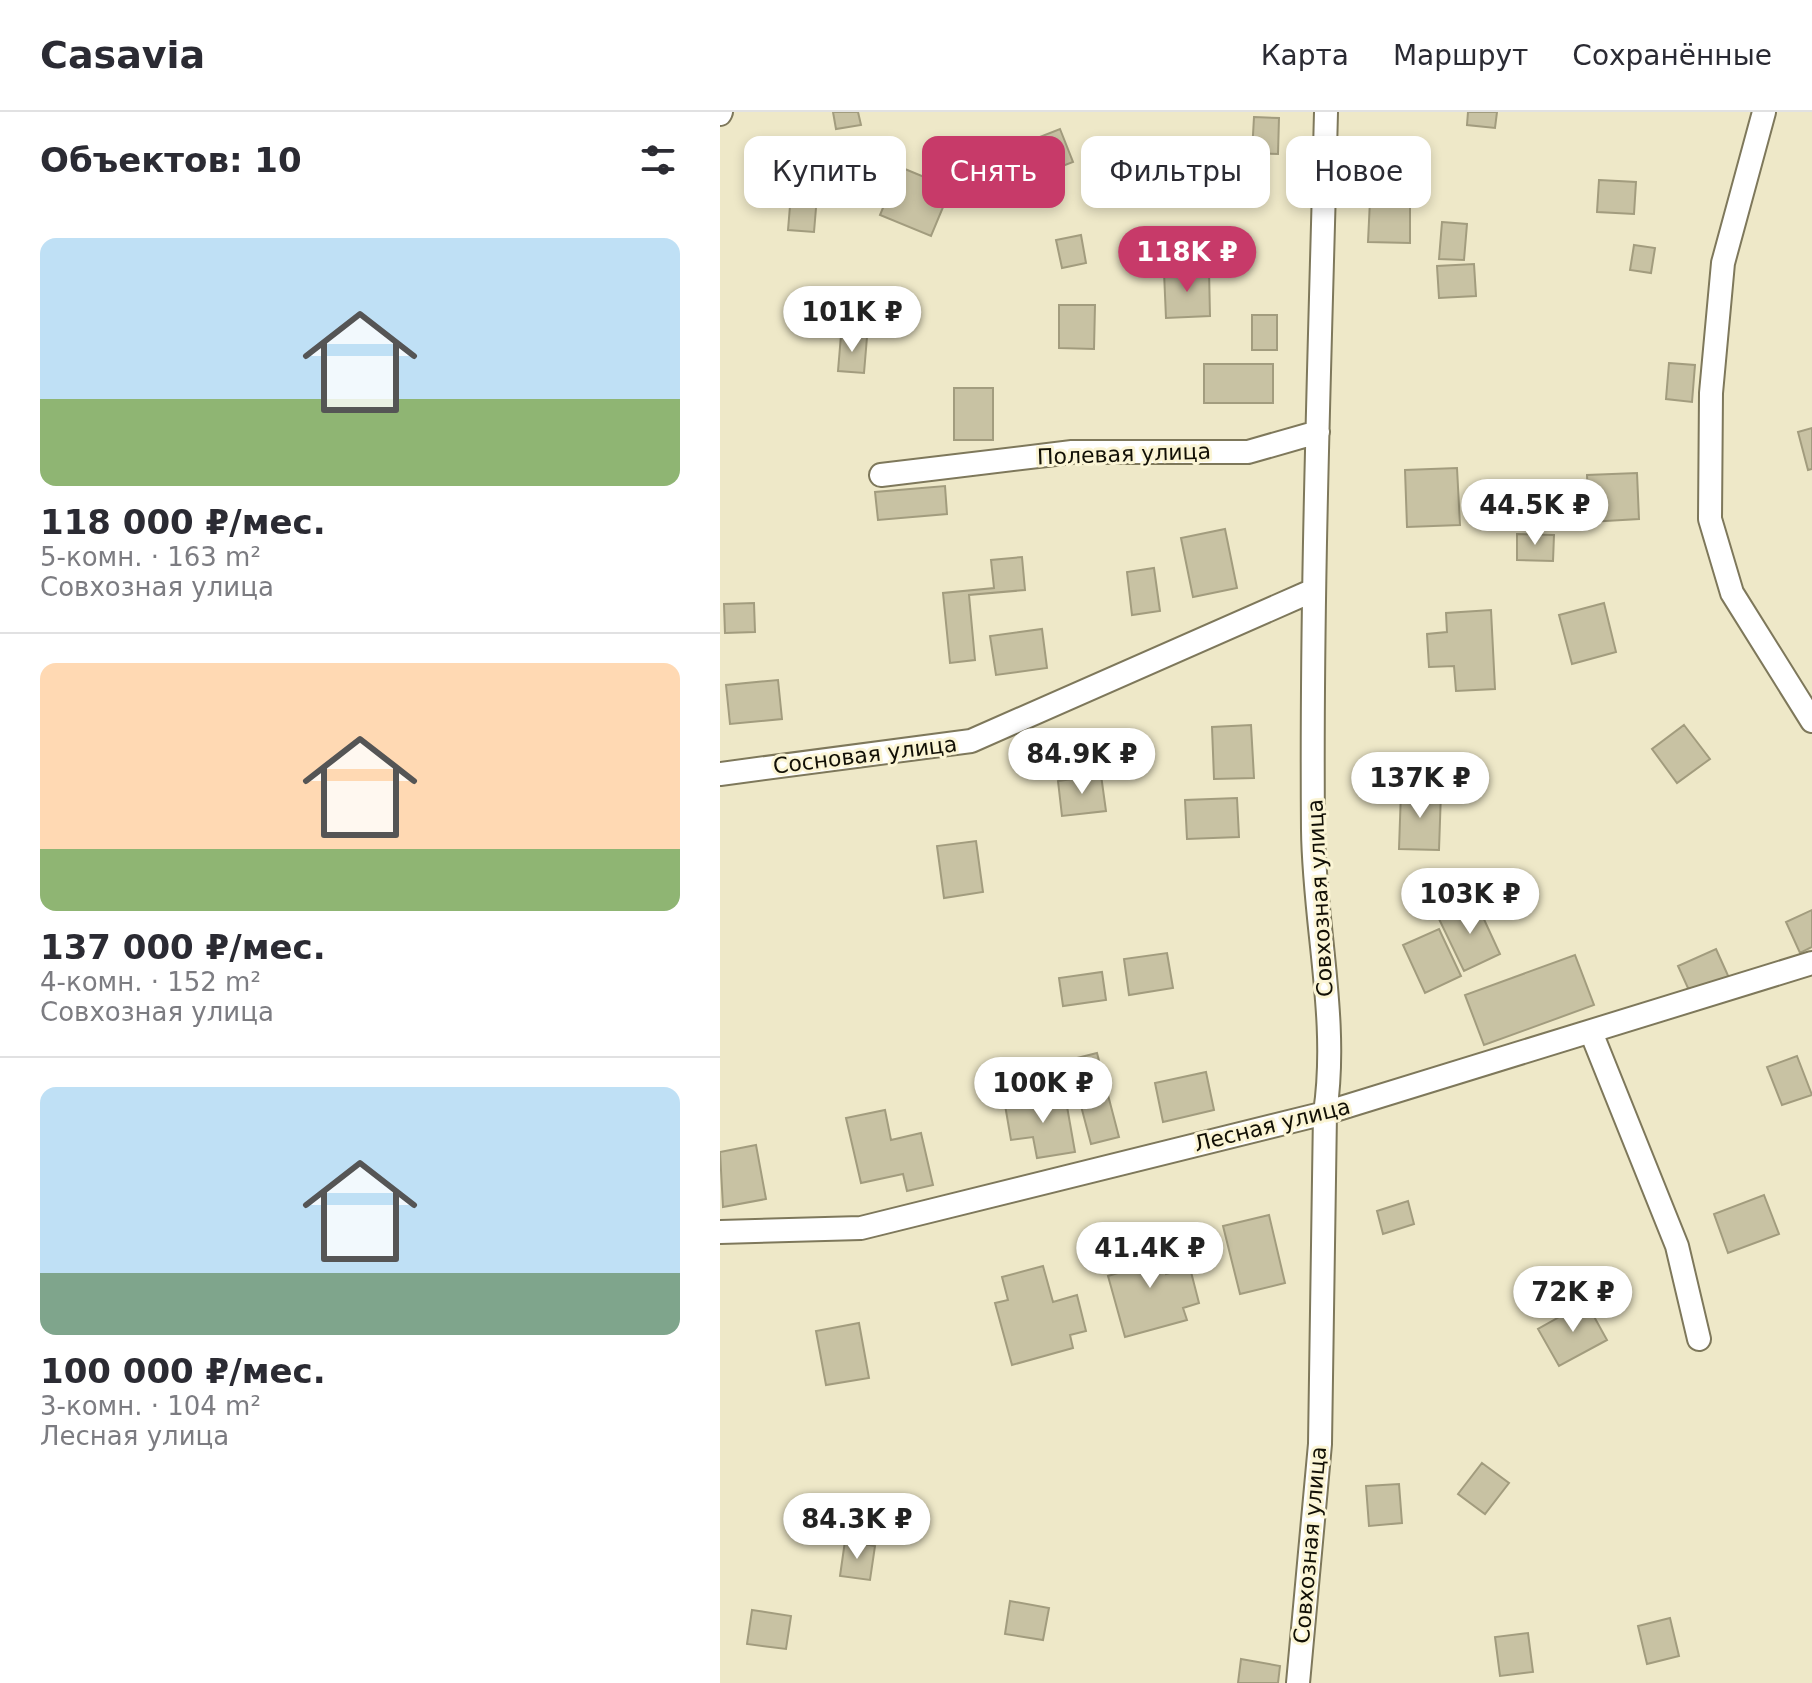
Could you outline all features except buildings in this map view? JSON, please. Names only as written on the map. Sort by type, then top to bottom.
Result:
[{"type":"street","name":"Совхозная улица","points":[[1298,1683],[1320,1444],[1325,1113],[1331,1071],[1313,834],[1314,590],[1326,112]]},
{"type":"street","points":[[1764,112],[1723,263],[1711,393],[1710,519],[1732,593],[1812,721]]},
{"type":"street","name":"Полевая улица","points":[[881,475],[1072,452],[1248,452],[1318,432]]},
{"type":"street","name":"Сосновая улица","points":[[720,774],[971,741],[1314,590]]},
{"type":"street","name":"Лесная улица","points":[[720,1232],[861,1228],[1325,1113],[1812,963]]},
{"type":"street","points":[[1591,1032],[1677,1246],[1699,1339]]}]
